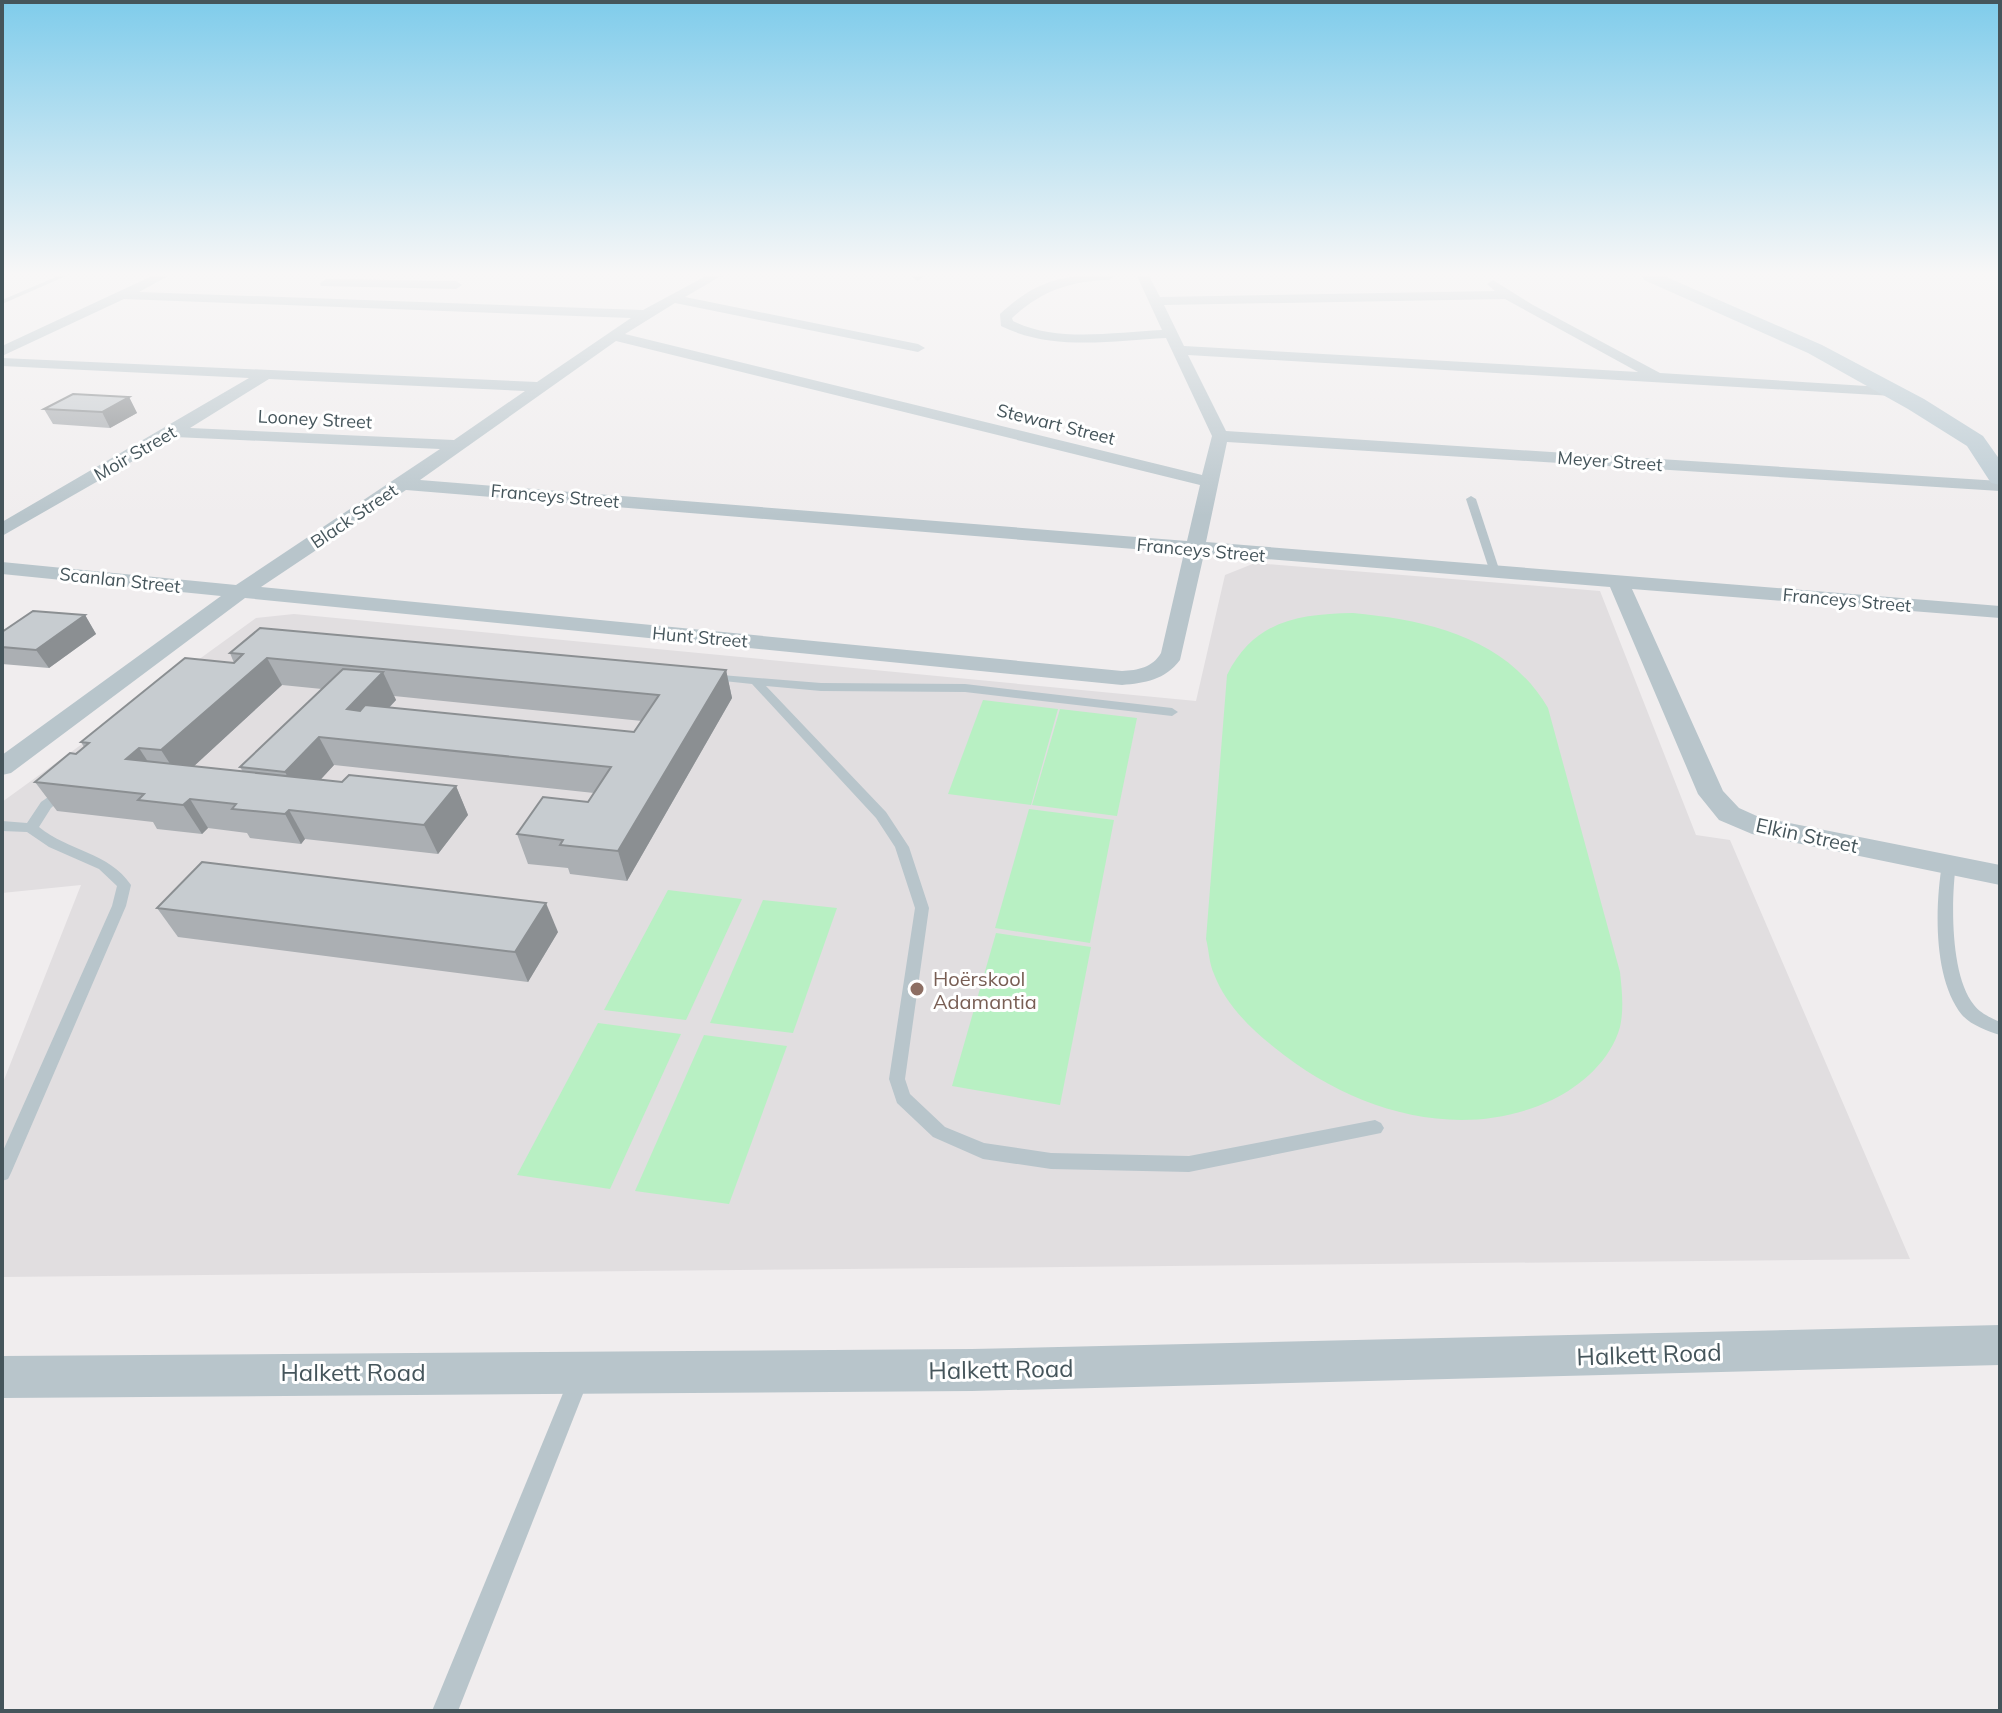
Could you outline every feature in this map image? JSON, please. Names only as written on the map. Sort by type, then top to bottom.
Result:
[{"type":"street","name":"Black Street","points":[[2,767],[238,593],[402,484],[585,356]]},
{"type":"street","name":"Stewart Street","points":[[695,356],[1208,482]]},
{"type":"street","points":[[1180,356],[1220,436],[1194,549]]},
{"type":"street","points":[[1367,356],[1893,391]]},
{"type":"street","points":[[1620,356],[1660,377]]},
{"type":"street","points":[[1827,356],[1893,391],[1975,441],[2000,449]]},
{"type":"street","points":[[2,362],[540,387]]},
{"type":"street","name":"Moir Street","points":[[2,530],[266,374]]},
{"type":"street","name":"Looney Street","points":[[172,432],[456,445]]},
{"type":"street","name":"Meyer Street","points":[[1220,436],[2000,486]]},
{"type":"street","points":[[1975,441],[2000,478]]},
{"type":"street","name":"Franceys Street","points":[[402,484],[2000,612]]},
{"type":"street","name":"Hunt Street","points":[[238,593],[1122,678],[1162,670],[1172,653],[1194,549]]},
{"type":"street","name":"Scanlan Street","points":[[2,568],[238,593]]},
{"type":"street","name":"Elkin Street","points":[[1618,581],[1711,794],[1729,814],[1780,832],[2000,875]]},
{"type":"street","name":"Halkett Road","points":[[2,1377],[179,1372],[1212,1366],[2000,1345]]},
{"type":"lane","points":[[1471,499],[1495,572]]},
{"type":"lane","points":[[693,676],[850,688],[965,688],[1172,712]]},
{"type":"lane","points":[[755,681],[881,815],[902,847],[922,908],[897,1079],[903,1098],[939,1132],[983,1151],[1051,1161],[1189,1164],[1375,1128]]},
{"type":"lane","points":[[31,828],[46,805],[81,776]]},
{"type":"lane","points":[[2,826],[31,828],[39,836],[93,858],[116,873],[124,885],[119,906],[2,1173]]},
{"type":"lane","points":[[1949,864],[1946,880],[1949,958],[1968,1009],[2000,1029]]},
{"type":"lane","points":[[445,1711],[582,1372]]},
{"type":"shaded area","name":"Hoërskool Adamantia","points":[[1255,563],[1600,591],[1696,835],[1730,840],[1910,1259],[2,1277],[2,1085],[81,885],[2,893],[2,802],[256,618],[294,614],[1196,701],[1225,575]]},
{"type":"green space","points":[[1353,613],[1437,628],[1488,649],[1531,684],[1548,708],[1620,972],[1622,1013],[1616,1039],[1594,1071],[1552,1100],[1517,1113],[1480,1119],[1444,1119],[1407,1114],[1337,1088],[1305,1070],[1248,1024],[1232,1006],[1212,970],[1206,939],[1227,675],[1250,643],[1279,624],[1313,616]]},
{"type":"green space","points":[[983,700],[1058,709],[1031,805],[948,794]]},
{"type":"green space","points":[[1060,709],[1137,718],[1117,816],[1032,805]]},
{"type":"green space","points":[[1029,809],[1114,820],[1090,943],[995,928]]},
{"type":"green space","points":[[668,890],[742,899],[686,1020],[604,1010]]},
{"type":"green space","points":[[763,900],[837,908],[793,1033],[710,1023]]},
{"type":"green space","points":[[996,933],[1091,947],[1060,1105],[952,1086]]},
{"type":"green space","points":[[598,1023],[681,1034],[610,1189],[517,1175]]},
{"type":"green space","points":[[704,1035],[787,1046],[729,1204],[635,1191]]},
{"type":"building","points":[[73,394],[129,397],[102,412],[44,409]]},
{"type":"building","points":[[33,611],[85,615],[36,650],[2,647],[2,632]]},
{"type":"building","points":[[260,628],[726,670],[618,851],[560,845],[563,840],[517,834],[543,797],[588,802],[611,767],[319,737],[285,772],[240,767],[343,669],[383,672],[347,709],[360,711],[365,705],[634,732],[659,695],[267,658],[161,750],[139,748],[126,759],[342,782],[349,775],[456,786],[424,825],[289,810],[285,814],[232,809],[236,804],[190,799],[183,805],[138,800],[144,794],[35,782],[70,753],[76,754],[89,743],[81,742],[185,658],[234,663],[243,654],[230,653]]},
{"type":"building","points":[[202,862],[546,903],[515,952],[157,908]]},
{"type":"place","name":"Hoërskool Adamantia","points":[[917,989]]}]
